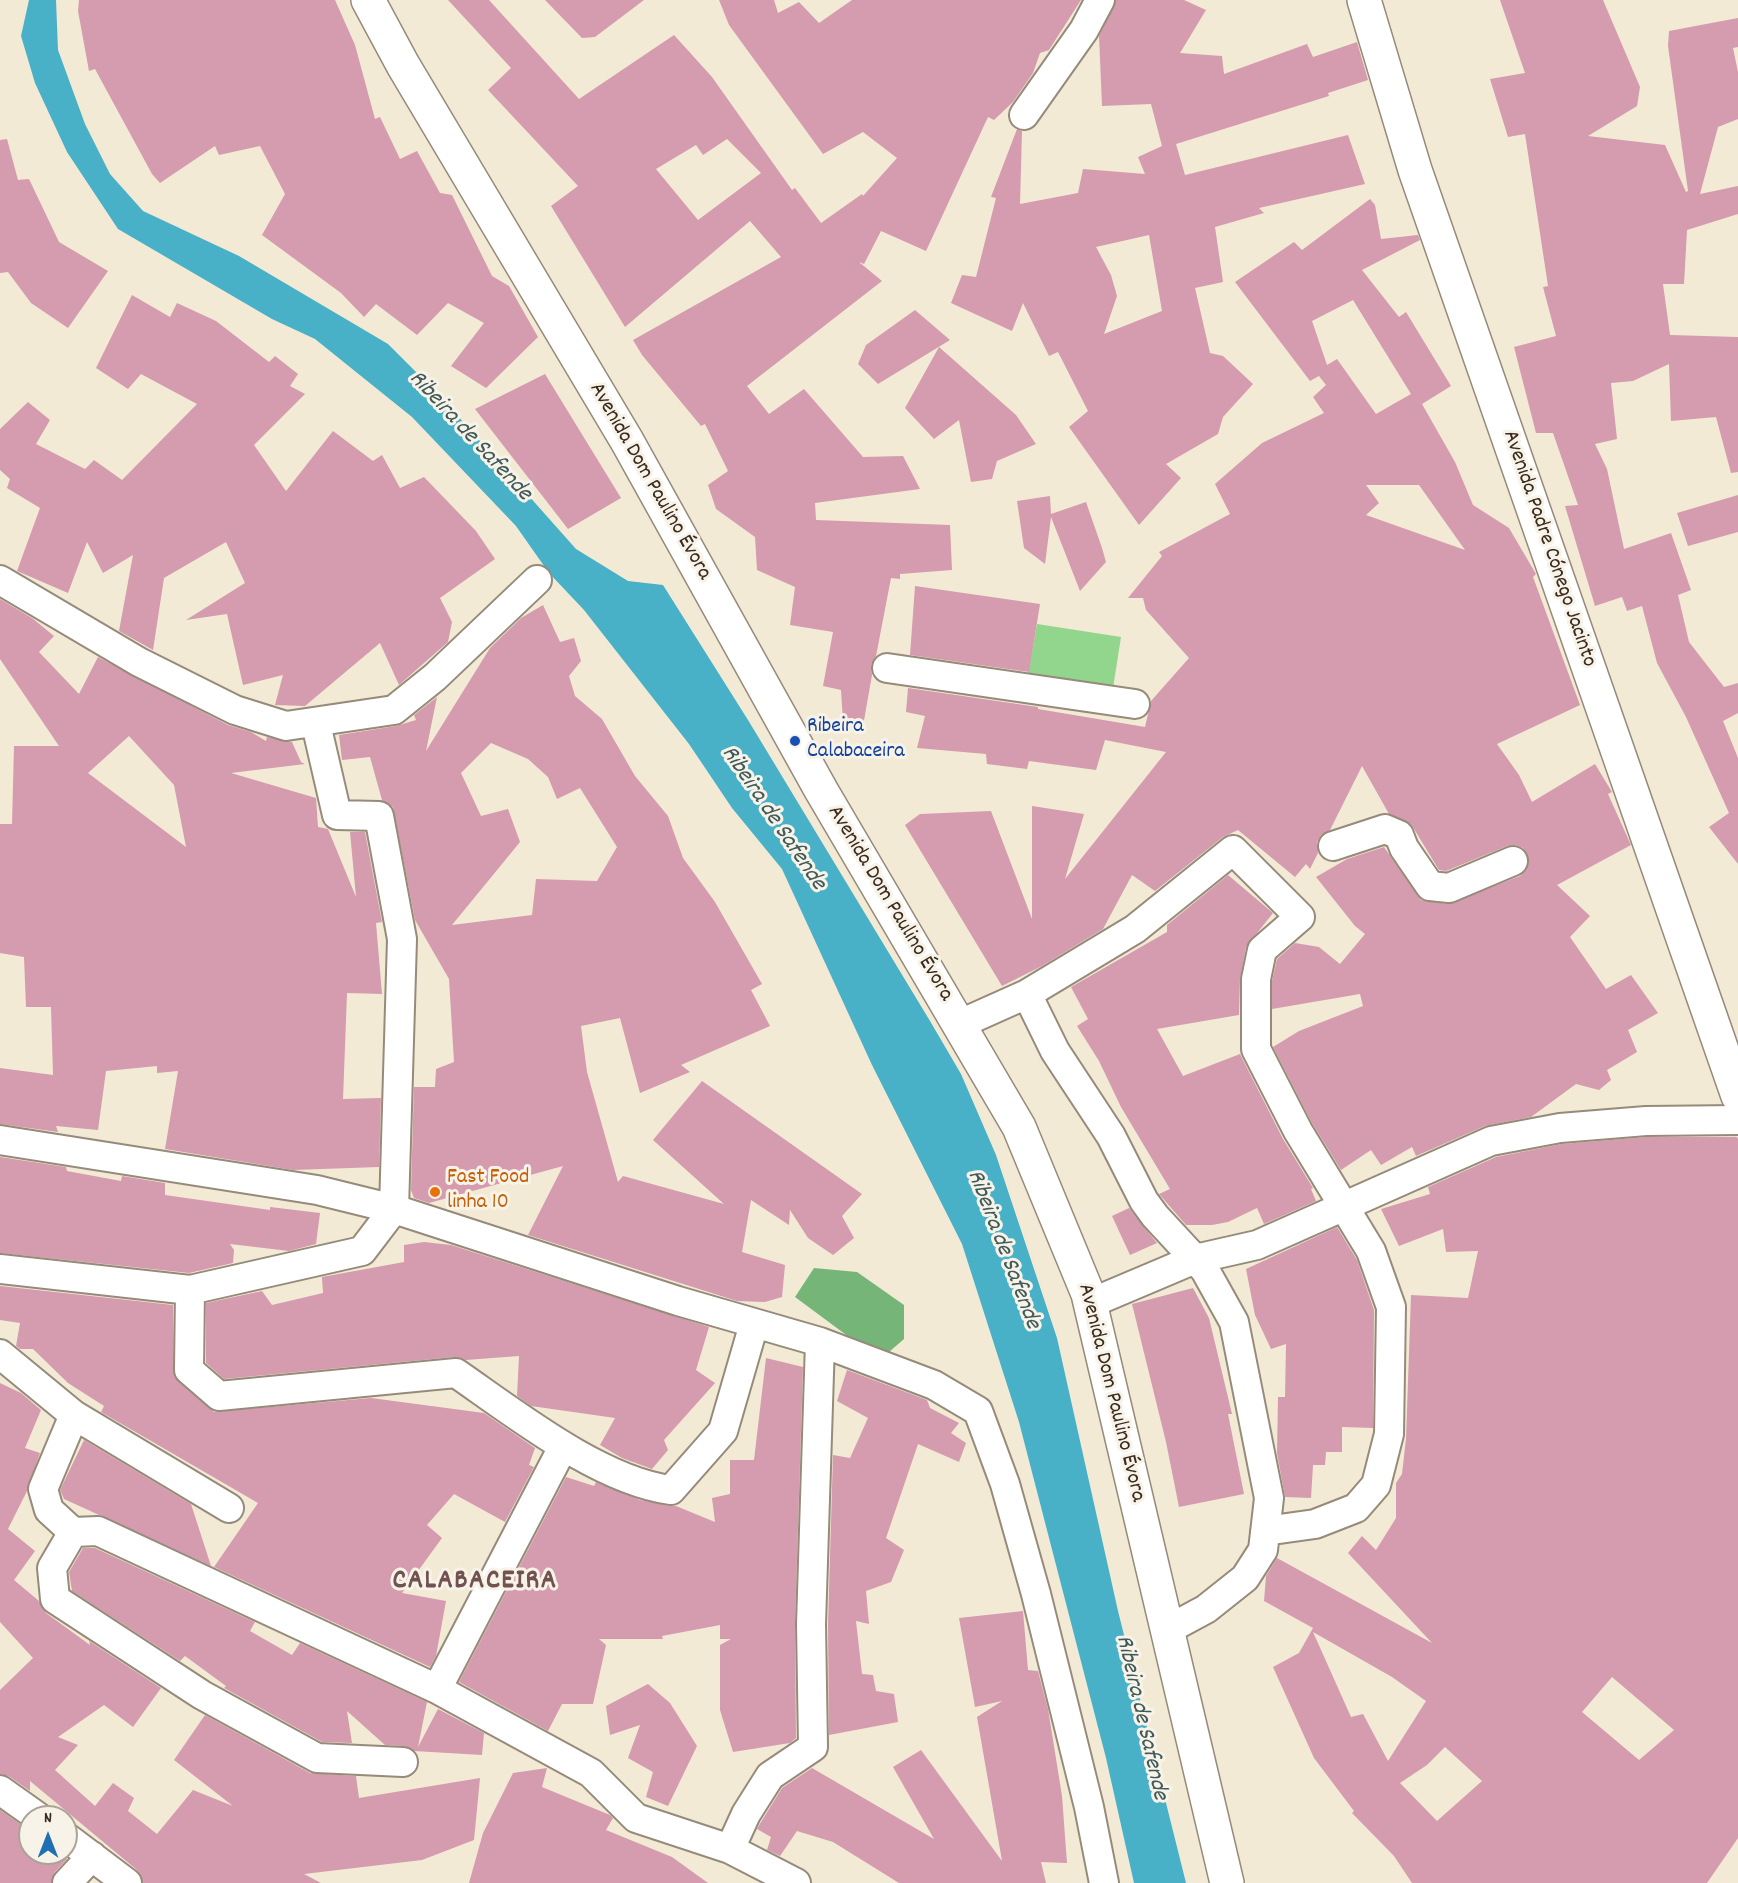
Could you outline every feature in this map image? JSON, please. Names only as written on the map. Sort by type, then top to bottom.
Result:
[{"type":"main road","name":"Avenida Dom Paulino Évora","points":[[368,0],[403,65],[627,441],[821,790],[1020,1126],[1091,1303],[1227,1883]]},
{"type":"main road","name":"Avenida Padre Cónego Jacinto","points":[[1364,0],[1415,170],[1729,1041],[1738,1096]]},
{"type":"street","points":[[1024,115],[1084,30],[1100,0]]},
{"type":"street","points":[[0,580],[139,662],[235,710],[286,726],[316,724],[337,717],[394,710],[435,677],[537,580]]},
{"type":"street","points":[[887,668],[1135,704]]},
{"type":"street","points":[[0,1269],[190,1290],[362,1251],[394,1209],[402,939],[379,816],[337,815],[316,724]]},
{"type":"street","points":[[1332,846],[1385,830],[1399,834],[1404,848],[1430,886],[1449,888],[1513,861]]},
{"type":"street","points":[[960,1024],[1027,994],[1135,929],[1233,850],[1300,917],[1262,950],[1256,979],[1256,1049],[1298,1131],[1371,1251],[1391,1307],[1389,1434],[1376,1485],[1356,1508],[1315,1524],[1265,1531]]},
{"type":"street","points":[[1027,994],[1055,1051],[1111,1136],[1144,1201],[1205,1270],[1234,1322],[1269,1498],[1263,1550],[1245,1578],[1206,1610],[1167,1630]]},
{"type":"street","points":[[1091,1303],[1195,1259],[1257,1245],[1491,1141],[1560,1128],[1646,1120],[1738,1120]]},
{"type":"street","points":[[0,1140],[317,1190],[394,1209],[754,1324],[820,1342],[934,1385],[978,1411],[1005,1484],[1036,1594],[1089,1807],[1104,1883]]},
{"type":"street","points":[[190,1290],[189,1370],[219,1396],[456,1373],[563,1447],[649,1487],[671,1490],[723,1431],[754,1324]]},
{"type":"street","points":[[730,1849],[746,1814],[770,1776],[813,1748],[811,1624],[820,1342]]},
{"type":"street","points":[[0,1354],[74,1415],[229,1508]]},
{"type":"street","points":[[74,1415],[43,1488],[49,1510],[73,1532],[98,1531],[437,1689],[591,1773],[636,1818],[730,1849],[796,1883]]},
{"type":"street","points":[[437,1689],[563,1447]]},
{"type":"street","points":[[73,1532],[52,1568],[55,1599],[202,1695],[316,1758],[403,1762]]},
{"type":"street","points":[[0,1790],[21,1805]]},
{"type":"street","points":[[78,1846],[127,1883]]},
{"type":"street","points":[[68,1883],[92,1856]]},
{"type":"green space","points":[[1037,624],[1121,637],[1113,688],[1028,674]]},
{"type":"green space","points":[[814,1268],[857,1272],[904,1305],[904,1339],[889,1352],[849,1337],[795,1297]]},
{"type":"water","name":"Ribeira de Safende","points":[[29,0],[56,0],[58,50],[85,124],[110,174],[143,211],[239,256],[388,344],[440,396],[576,549],[628,581],[663,585],[748,720],[961,1074],[996,1155],[1057,1338],[1118,1611],[1186,1883],[1134,1883],[1106,1758],[1019,1422],[962,1244],[872,1065],[782,869],[732,808],[689,744],[584,610],[549,573],[516,526],[412,417],[315,339],[272,319],[118,229],[67,152],[35,83],[21,36]]},
{"type":"building","points":[[79,0],[335,0],[355,45],[375,119],[380,117],[400,159],[417,151],[440,193],[452,195],[492,276],[509,286],[538,337],[486,388],[451,366],[484,323],[448,303],[417,335],[376,304],[364,317],[341,293],[262,235],[285,194],[260,146],[219,155],[215,146],[160,183],[152,174],[95,69],[89,71],[78,11]]},
{"type":"building","points":[[448,0],[489,0],[579,99],[674,35],[712,77],[792,190],[795,188],[821,223],[862,194],[863,196],[897,158],[863,132],[823,154],[729,25],[719,0],[774,0],[778,13],[799,2],[819,23],[852,0],[1081,0],[1049,50],[1040,53],[1033,73],[1013,102],[994,120],[988,117],[926,251],[881,231],[864,264],[859,262],[882,281],[747,386],[769,414],[804,389],[863,457],[903,456],[920,489],[815,503],[816,520],[950,525],[952,570],[900,574],[900,579],[891,578],[876,656],[871,665],[872,675],[863,726],[843,722],[841,690],[823,686],[833,632],[790,625],[795,587],[757,570],[755,537],[716,509],[708,485],[728,471],[705,424],[701,426],[642,355],[633,340],[781,257],[750,221],[625,327],[551,206],[578,186],[488,90],[511,68]],"holes":[[[727,139],[761,173],[698,220],[656,169],[696,145],[703,155]]]},
{"type":"building","points":[[545,0],[644,0],[595,37],[582,38]]},
{"type":"building","points":[[1116,0],[1184,0],[1206,10],[1180,53],[1222,56],[1224,74],[1307,44],[1313,57],[1357,42],[1368,80],[1328,93],[1329,96],[1176,144],[1185,175],[1348,135],[1365,184],[1259,208],[1264,213],[1215,227],[1223,282],[1195,288],[1210,353],[1223,356],[1253,384],[1223,417],[1218,434],[1166,464],[1181,478],[1139,525],[1069,427],[1088,411],[1058,352],[1049,356],[1023,303],[1012,331],[951,303],[962,275],[976,277],[996,198],[991,197],[1017,129],[1022,131],[1020,204],[1078,193],[1083,169],[1145,174],[1138,157],[1162,146],[1151,104],[1102,106],[1099,36]],"holes":[[[1149,235],[1162,311],[1104,334],[1117,296],[1111,275],[1096,247]]]},
{"type":"building","points":[[1500,0],[1603,0],[1640,87],[1637,106],[1588,136],[1665,145],[1686,192],[1688,191],[1668,46],[1669,31],[1738,18],[1738,47],[1733,48],[1738,72],[1738,119],[1718,127],[1700,194],[1738,186],[1738,214],[1687,230],[1684,284],[1663,284],[1670,335],[1738,337],[1738,472],[1731,473],[1716,417],[1671,421],[1669,364],[1633,381],[1611,383],[1617,439],[1595,444],[1607,469],[1624,549],[1671,533],[1691,590],[1678,595],[1689,642],[1724,687],[1738,683],[1738,713],[1723,721],[1738,758],[1738,864],[1709,827],[1729,813],[1686,717],[1657,663],[1642,606],[1627,611],[1622,597],[1595,606],[1565,506],[1578,505],[1553,433],[1536,433],[1514,347],[1556,336],[1543,287],[1548,286],[1525,134],[1508,137],[1490,79],[1525,73]]},
{"type":"building","points":[[7,139],[18,180],[29,179],[59,242],[108,271],[68,328],[31,303],[8,272],[0,273],[0,140]]},
{"type":"building","points":[[1370,199],[1375,205],[1381,239],[1418,235],[1420,240],[1362,270],[1399,317],[1406,312],[1451,386],[1422,404],[1455,462],[1473,505],[1509,528],[1536,574],[1533,577],[1580,705],[1497,744],[1519,775],[1532,802],[1595,764],[1612,792],[1608,794],[1631,845],[1557,885],[1590,916],[1570,937],[1606,989],[1631,975],[1658,1013],[1628,1030],[1637,1052],[1607,1070],[1611,1080],[1599,1090],[1576,1084],[1531,1117],[1485,1126],[1416,1156],[1412,1147],[1381,1165],[1371,1150],[1341,1170],[1312,1123],[1273,1047],[1299,1031],[1363,1006],[1360,994],[1272,1009],[1272,981],[1277,959],[1295,943],[1319,947],[1340,964],[1365,934],[1355,926],[1316,877],[1347,859],[1384,847],[1421,900],[1448,904],[1520,876],[1526,870],[1529,862],[1523,848],[1516,845],[1507,846],[1446,871],[1439,870],[1411,824],[1389,814],[1362,766],[1330,830],[1321,835],[1317,842],[1318,853],[1310,869],[1306,864],[1295,877],[1238,830],[1223,837],[1155,891],[1132,875],[1103,929],[1042,966],[1002,986],[905,825],[920,814],[991,811],[1032,919],[1032,806],[1084,814],[1065,879],[1166,752],[1105,740],[1096,770],[1029,761],[1027,769],[987,764],[986,754],[917,748],[925,716],[906,712],[908,688],[1038,707],[1038,709],[1145,727],[1151,701],[1189,658],[1146,610],[1143,598],[1128,598],[1162,556],[1159,552],[1230,514],[1215,484],[1262,443],[1324,413],[1313,397],[1326,385],[1319,376],[1310,381],[1235,282],[1294,242],[1302,250]],"holes":[[[1353,300],[1411,394],[1376,414],[1337,359],[1327,365],[1312,321]],[[1366,485],[1419,485],[1465,550],[1366,515],[1379,503]]]},
{"type":"building","points":[[132,295],[170,317],[177,303],[216,321],[269,362],[275,356],[298,374],[290,386],[305,394],[254,445],[286,491],[333,431],[373,461],[382,455],[400,488],[424,477],[476,531],[495,559],[440,598],[452,622],[448,642],[399,685],[380,643],[305,706],[275,705],[283,675],[243,685],[227,614],[186,620],[245,583],[226,542],[164,578],[153,650],[119,631],[133,555],[103,573],[87,542],[68,593],[17,571],[40,508],[7,488],[10,479],[0,470],[0,429],[28,402],[50,420],[36,444],[85,469],[94,460],[122,480],[197,404],[141,374],[128,389],[96,368]]},
{"type":"building","points":[[915,310],[950,340],[878,384],[858,364],[866,345]]},
{"type":"building","points":[[939,347],[1016,415],[1036,444],[997,461],[992,479],[971,482],[959,420],[934,439],[905,408]]},
{"type":"building","points":[[545,374],[621,498],[568,529],[475,409]]},
{"type":"building","points":[[1738,495],[1738,532],[1688,546],[1677,513]]},
{"type":"building","points":[[1050,496],[1051,514],[1086,502],[1102,548],[1106,562],[1080,591],[1051,517],[1045,564],[1024,548],[1017,501]]},
{"type":"building","points":[[915,586],[1040,604],[1029,672],[910,655]]},
{"type":"building","points":[[0,599],[32,618],[54,636],[39,652],[79,694],[98,657],[228,725],[251,732],[266,741],[267,737],[292,742],[301,762],[305,764],[231,773],[316,798],[318,827],[328,829],[356,897],[350,832],[365,832],[382,922],[376,923],[382,994],[347,993],[343,1099],[381,1098],[379,1167],[293,1170],[165,1149],[178,1071],[157,1073],[157,1066],[106,1071],[98,1130],[56,1126],[58,1132],[0,1124],[0,1068],[53,1075],[51,1007],[26,1007],[24,957],[0,953],[0,824],[12,824],[14,746],[59,746],[0,659]],"holes":[[[129,736],[174,785],[186,847],[88,773]]]},
{"type":"building","points":[[543,605],[560,642],[574,638],[581,661],[569,676],[575,696],[602,719],[635,776],[668,816],[683,858],[715,902],[762,984],[751,990],[770,1026],[681,1065],[690,1072],[640,1093],[620,1018],[581,1026],[587,1072],[618,1182],[623,1176],[724,1204],[653,1140],[702,1081],[862,1194],[842,1216],[854,1238],[833,1255],[808,1238],[790,1210],[789,1225],[751,1200],[742,1252],[785,1265],[782,1297],[765,1302],[737,1301],[528,1235],[563,1166],[429,1203],[414,1198],[411,1190],[414,1087],[435,1087],[436,1069],[454,1062],[449,979],[415,920],[393,807],[382,800],[370,757],[342,760],[339,735],[396,726],[416,720],[414,715],[437,697],[426,751],[490,648],[521,618]],"holes":[[[491,743],[528,759],[548,777],[557,799],[580,788],[617,847],[597,881],[536,879],[532,915],[452,925],[520,842],[508,809],[481,816],[461,773]]]},
{"type":"building","points":[[1228,875],[1273,913],[1246,947],[1240,979],[1239,1015],[1157,1029],[1183,1076],[1240,1054],[1283,1139],[1313,1188],[1311,1189],[1316,1201],[1264,1224],[1257,1208],[1228,1222],[1212,1225],[1186,1225],[1159,1194],[1170,1189],[1121,1107],[1099,1061],[1077,1026],[1088,1019],[1071,987],[1167,932],[1167,925]]},
{"type":"building","points":[[1647,1137],[1737,1137],[1738,1139],[1738,1838],[1707,1883],[1412,1883],[1394,1856],[1352,1813],[1354,1811],[1314,1758],[1273,1667],[1299,1653],[1313,1628],[1264,1601],[1266,1576],[1277,1558],[1432,1643],[1348,1553],[1362,1536],[1376,1550],[1396,1518],[1396,1483],[1402,1474],[1406,1439],[1411,1295],[1468,1298],[1478,1251],[1446,1252],[1443,1229],[1399,1246],[1381,1209],[1430,1194],[1428,1187],[1496,1157],[1562,1144]],"holes":[[[1313,1632],[1392,1677],[1426,1701],[1388,1761],[1363,1714],[1351,1717]],[[1612,1677],[1674,1730],[1639,1760],[1582,1712]],[[1445,1747],[1482,1781],[1437,1821],[1400,1783],[1427,1765]]]},
{"type":"building","points":[[0,1157],[66,1167],[67,1171],[121,1181],[122,1176],[165,1183],[165,1195],[270,1210],[270,1207],[320,1213],[316,1244],[289,1251],[230,1244],[234,1250],[233,1263],[189,1273],[0,1253]]},
{"type":"building","points":[[1129,1208],[1157,1243],[1130,1255],[1112,1216]]},
{"type":"building","points":[[1337,1227],[1357,1260],[1374,1310],[1373,1428],[1342,1427],[1342,1452],[1326,1452],[1325,1465],[1313,1465],[1311,1498],[1285,1497],[1277,1453],[1278,1397],[1285,1397],[1286,1344],[1271,1349],[1255,1315],[1246,1269]]},
{"type":"building","points":[[424,1242],[451,1245],[709,1327],[696,1370],[715,1383],[664,1440],[668,1450],[652,1469],[622,1458],[600,1445],[615,1418],[531,1406],[517,1396],[519,1356],[466,1360],[454,1357],[224,1379],[206,1363],[206,1303],[262,1291],[272,1305],[323,1293],[322,1277],[404,1262],[404,1245]]},
{"type":"building","points":[[0,1286],[173,1305],[174,1376],[214,1412],[371,1398],[484,1413],[535,1448],[529,1465],[534,1467],[505,1522],[454,1494],[427,1525],[442,1538],[402,1593],[446,1601],[436,1656],[430,1667],[214,1567],[258,1503],[101,1412],[104,1406],[68,1383],[33,1349],[20,1349],[16,1346],[20,1323],[0,1320]]},
{"type":"building","points":[[1193,1288],[1209,1318],[1232,1414],[1228,1414],[1244,1494],[1179,1507],[1166,1442],[1132,1304]]},
{"type":"building","points":[[766,1358],[803,1367],[795,1623],[796,1738],[790,1743],[733,1752],[720,1710],[720,1645],[731,1639],[720,1639],[720,1625],[662,1636],[663,1639],[599,1639],[606,1645],[593,1704],[562,1704],[548,1731],[459,1682],[566,1477],[594,1486],[596,1482],[640,1500],[676,1506],[715,1522],[712,1498],[730,1494],[730,1460],[754,1460]]},
{"type":"building","points":[[847,1370],[927,1400],[930,1408],[959,1423],[951,1433],[966,1443],[959,1462],[918,1444],[886,1538],[904,1550],[891,1582],[866,1591],[869,1624],[856,1621],[862,1674],[873,1675],[876,1691],[894,1694],[898,1722],[829,1735],[828,1624],[833,1455],[850,1458],[868,1418],[837,1401]]},
{"type":"building","points":[[0,1383],[21,1393],[41,1410],[25,1448],[40,1453],[27,1491],[8,1529],[35,1551],[14,1580],[39,1601],[46,1613],[90,1645],[89,1641],[161,1688],[133,1727],[104,1705],[58,1737],[78,1745],[55,1770],[95,1806],[113,1783],[134,1798],[128,1811],[157,1834],[193,1790],[233,1806],[174,1760],[205,1715],[310,1773],[356,1776],[359,1798],[480,1778],[474,1840],[422,1860],[304,1874],[321,1883],[143,1883],[137,1870],[78,1821],[78,1805],[59,1805],[30,1781],[30,1791],[10,1777],[0,1774],[0,1690],[33,1658],[0,1622]]},
{"type":"building","points":[[84,1440],[191,1504],[211,1566],[64,1499],[60,1490]]},
{"type":"building","points":[[83,1548],[95,1548],[255,1622],[250,1631],[292,1655],[300,1643],[427,1702],[418,1747],[438,1709],[484,1733],[482,1755],[414,1751],[404,1746],[385,1745],[347,1711],[352,1743],[322,1742],[224,1688],[226,1686],[185,1656],[180,1661],[72,1591],[69,1572]]},
{"type":"building","points":[[1023,1611],[1028,1670],[1038,1671],[1048,1709],[1062,1796],[1067,1863],[1041,1862],[1046,1883],[899,1883],[833,1842],[797,1831],[780,1856],[767,1850],[771,1837],[757,1829],[782,1788],[812,1768],[934,1839],[893,1767],[921,1750],[1002,1861],[977,1717],[1002,1701],[975,1707],[959,1618]]},
{"type":"building","points":[[648,1684],[670,1703],[697,1746],[668,1806],[646,1797],[653,1772],[628,1758],[640,1725],[610,1735],[606,1706]]},
{"type":"building","points":[[547,1768],[542,1787],[610,1815],[613,1818],[606,1830],[672,1857],[708,1883],[469,1883],[483,1833],[513,1773]]},
{"type":"building","points":[[0,1810],[18,1823],[18,1865],[61,1865],[55,1872],[51,1883],[0,1883]]},
{"type":"place","name":"Ribeira Calabaceira","points":[[795,741]]},
{"type":"place","name":"Fast Food linha 10","points":[[435,1192]]},
{"type":"district","name":"CALABACEIRA","points":[[475,1583]]}]
